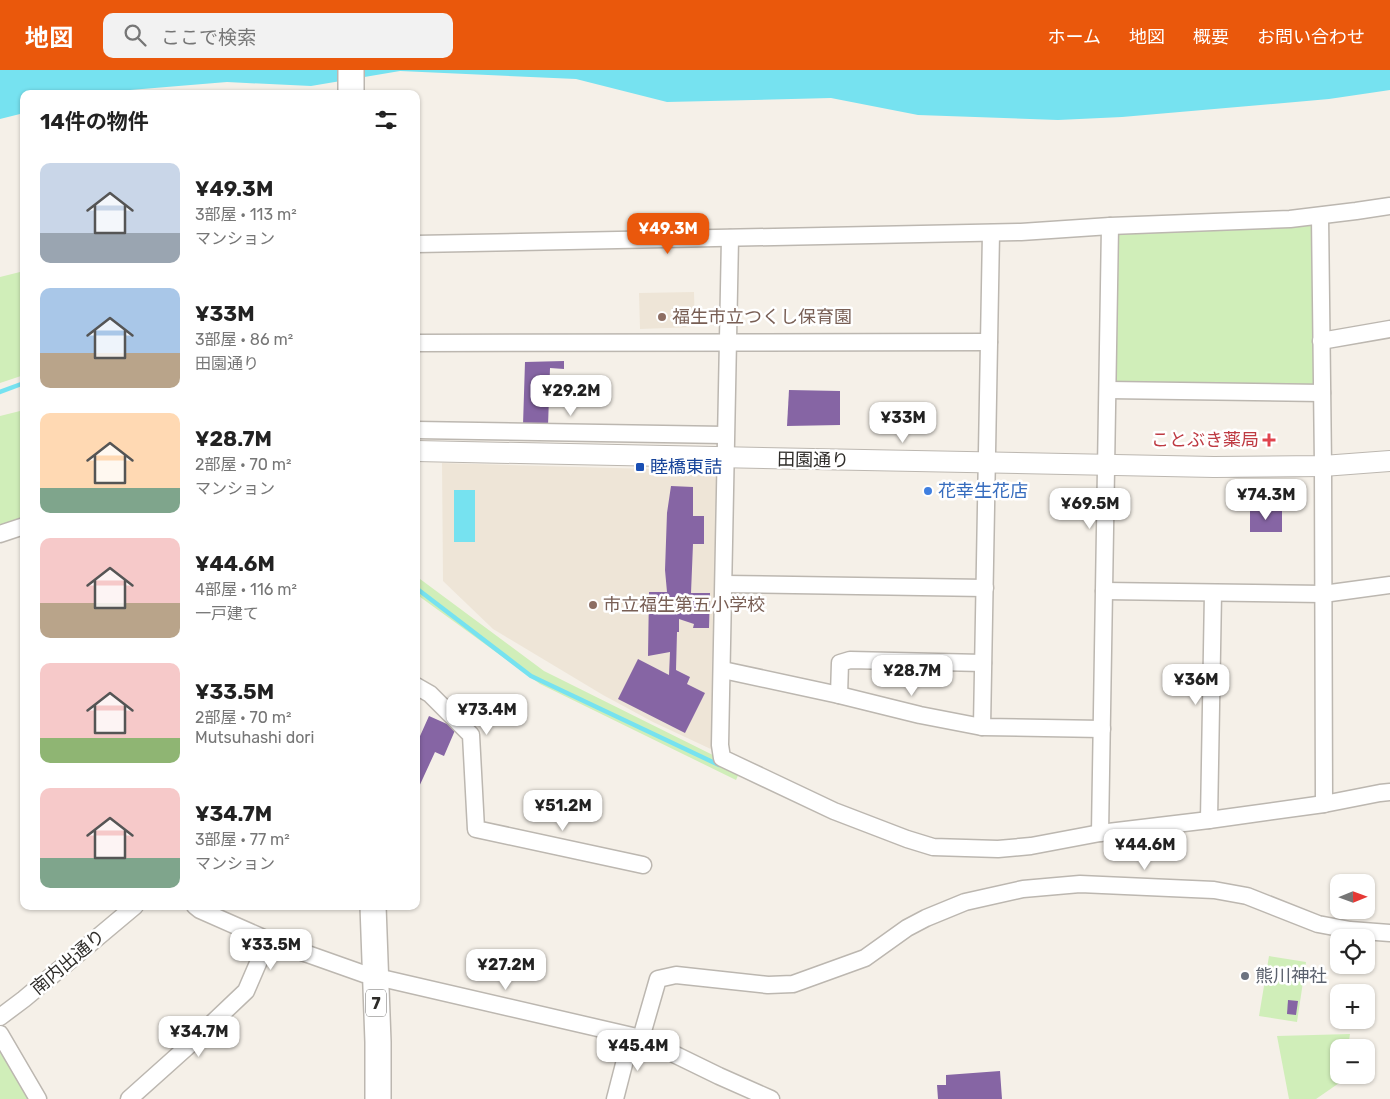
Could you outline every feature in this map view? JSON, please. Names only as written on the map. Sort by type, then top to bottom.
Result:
[{"type":"main road","points":[[338,70],[338,90]]},
{"type":"main road","points":[[351,70],[351,90]]},
{"type":"main road","name":"7","points":[[362,910],[378,1051],[378,1099]]},
{"type":"main road","name":"7","points":[[365,1099],[373,910]]},
{"type":"street","points":[[420,244],[1050,231],[1110,226],[1264,221],[1320,216],[1390,206]]},
{"type":"street","points":[[1320,216],[1324,804]]},
{"type":"street","points":[[1100,833],[1110,226]]},
{"type":"street","points":[[982,727],[991,233]]},
{"type":"street","points":[[730,238],[720,745],[722,758],[834,811],[933,847],[998,849],[1030,846],[1100,833],[1324,804],[1390,792]]},
{"type":"street","points":[[1321,341],[1390,329]]},
{"type":"street","points":[[420,343],[989,342]]},
{"type":"street","points":[[1108,390],[1322,393]]},
{"type":"street","points":[[420,430],[725,435]]},
{"type":"street","name":"田園通り","points":[[420,451],[1224,467],[1323,466],[1390,461]]},
{"type":"street","points":[[0,534],[20,527]]},
{"type":"street","points":[[724,584],[985,588]]},
{"type":"street","points":[[1104,591],[1323,594],[1390,585]]},
{"type":"street","points":[[1209,820],[1213,592]]},
{"type":"street","points":[[839,695],[840,663],[845,661],[983,663]]},
{"type":"street","points":[[722,670],[982,727],[1102,729]]},
{"type":"street","points":[[420,688],[430,694],[471,735],[476,829],[643,865]]},
{"type":"street","points":[[614,1099],[658,979],[676,975],[768,985],[793,984],[866,958],[908,928],[942,911],[965,902],[1023,889],[1080,884],[1214,890],[1247,896],[1318,924],[1350,930],[1390,933]]},
{"type":"street","name":"南内出通り","points":[[0,1016],[24,999],[130,910]]},
{"type":"street","points":[[200,910],[268,940],[370,975],[636,1038],[771,1099]]},
{"type":"street","points":[[128,1099],[186,1048],[246,991],[268,940]]},
{"type":"street","points":[[0,1034],[38,1099]]},
{"type":"shaded area","points":[[694,292],[695,327],[640,329],[639,293]]},
{"type":"shaded area","name":"市立福生第五小学校","points":[[442,463],[720,471],[715,751],[653,722],[603,695],[493,629],[443,581]]},
{"type":"green space","points":[[1314,219],[1318,387],[1110,383],[1112,230]]},
{"type":"green space","points":[[20,272],[20,376],[0,383],[0,277]]},
{"type":"green space","points":[[20,411],[20,521],[0,527],[0,416]]},
{"type":"green space","points":[[420,579],[544,671],[741,769],[736,780],[540,684],[420,597]]},
{"type":"green space","points":[[1269,956],[1306,962],[1297,1022],[1259,1016]]},
{"type":"green space","points":[[1350,1034],[1349,1039],[1330,1039],[1330,1084],[1338,1084],[1316,1099],[1289,1099],[1277,1036]]},
{"type":"green space","points":[[0,1043],[33,1099],[0,1099]]},
{"type":"water","points":[[0,70],[1390,70],[1390,90],[1329,99],[1122,117],[1058,120],[918,115],[831,98],[667,102],[576,79],[400,71],[311,86],[227,82],[130,90],[20,90],[20,114],[0,119]]},
{"type":"water","points":[[454,490],[475,490],[475,542],[454,542]]},
{"type":"building","points":[[564,361],[564,369],[550,368],[548,426],[523,425],[525,362]]},
{"type":"building","points":[[789,390],[840,391],[840,425],[787,426]]},
{"type":"building","points":[[671,486],[693,487],[693,516],[704,516],[704,544],[693,544],[691,593],[710,593],[709,628],[693,628],[694,624],[679,619],[676,670],[690,677],[687,684],[705,693],[685,733],[618,699],[638,659],[669,675],[670,652],[648,656],[649,592],[667,592],[665,570],[667,513]]},
{"type":"building","points":[[1282,510],[1282,532],[1250,532],[1250,511]]},
{"type":"building","points":[[429,716],[456,728],[444,756],[435,752],[420,785],[420,736]]},
{"type":"building","points":[[1288,1000],[1298,1001],[1296,1015],[1287,1014]]},
{"type":"building","points":[[1000,1071],[1002,1099],[938,1099],[937,1085],[946,1085],[946,1075]]},
{"type":"waterway","points":[[0,392],[20,384]]},
{"type":"waterway","points":[[420,591],[531,676],[719,765]]},
{"type":"place","name":"福生市立つくし保育園","points":[[662,317]]},
{"type":"place","name":"ことぶき薬局","points":[[1269,440]]},
{"type":"place","name":"睦橋東詰","points":[[640,467]]},
{"type":"place","name":"花幸生花店","points":[[928,491]]},
{"type":"place","name":"市立福生第五小学校","points":[[593,605]]},
{"type":"place","name":"熊川神社","points":[[1245,976]]}]
